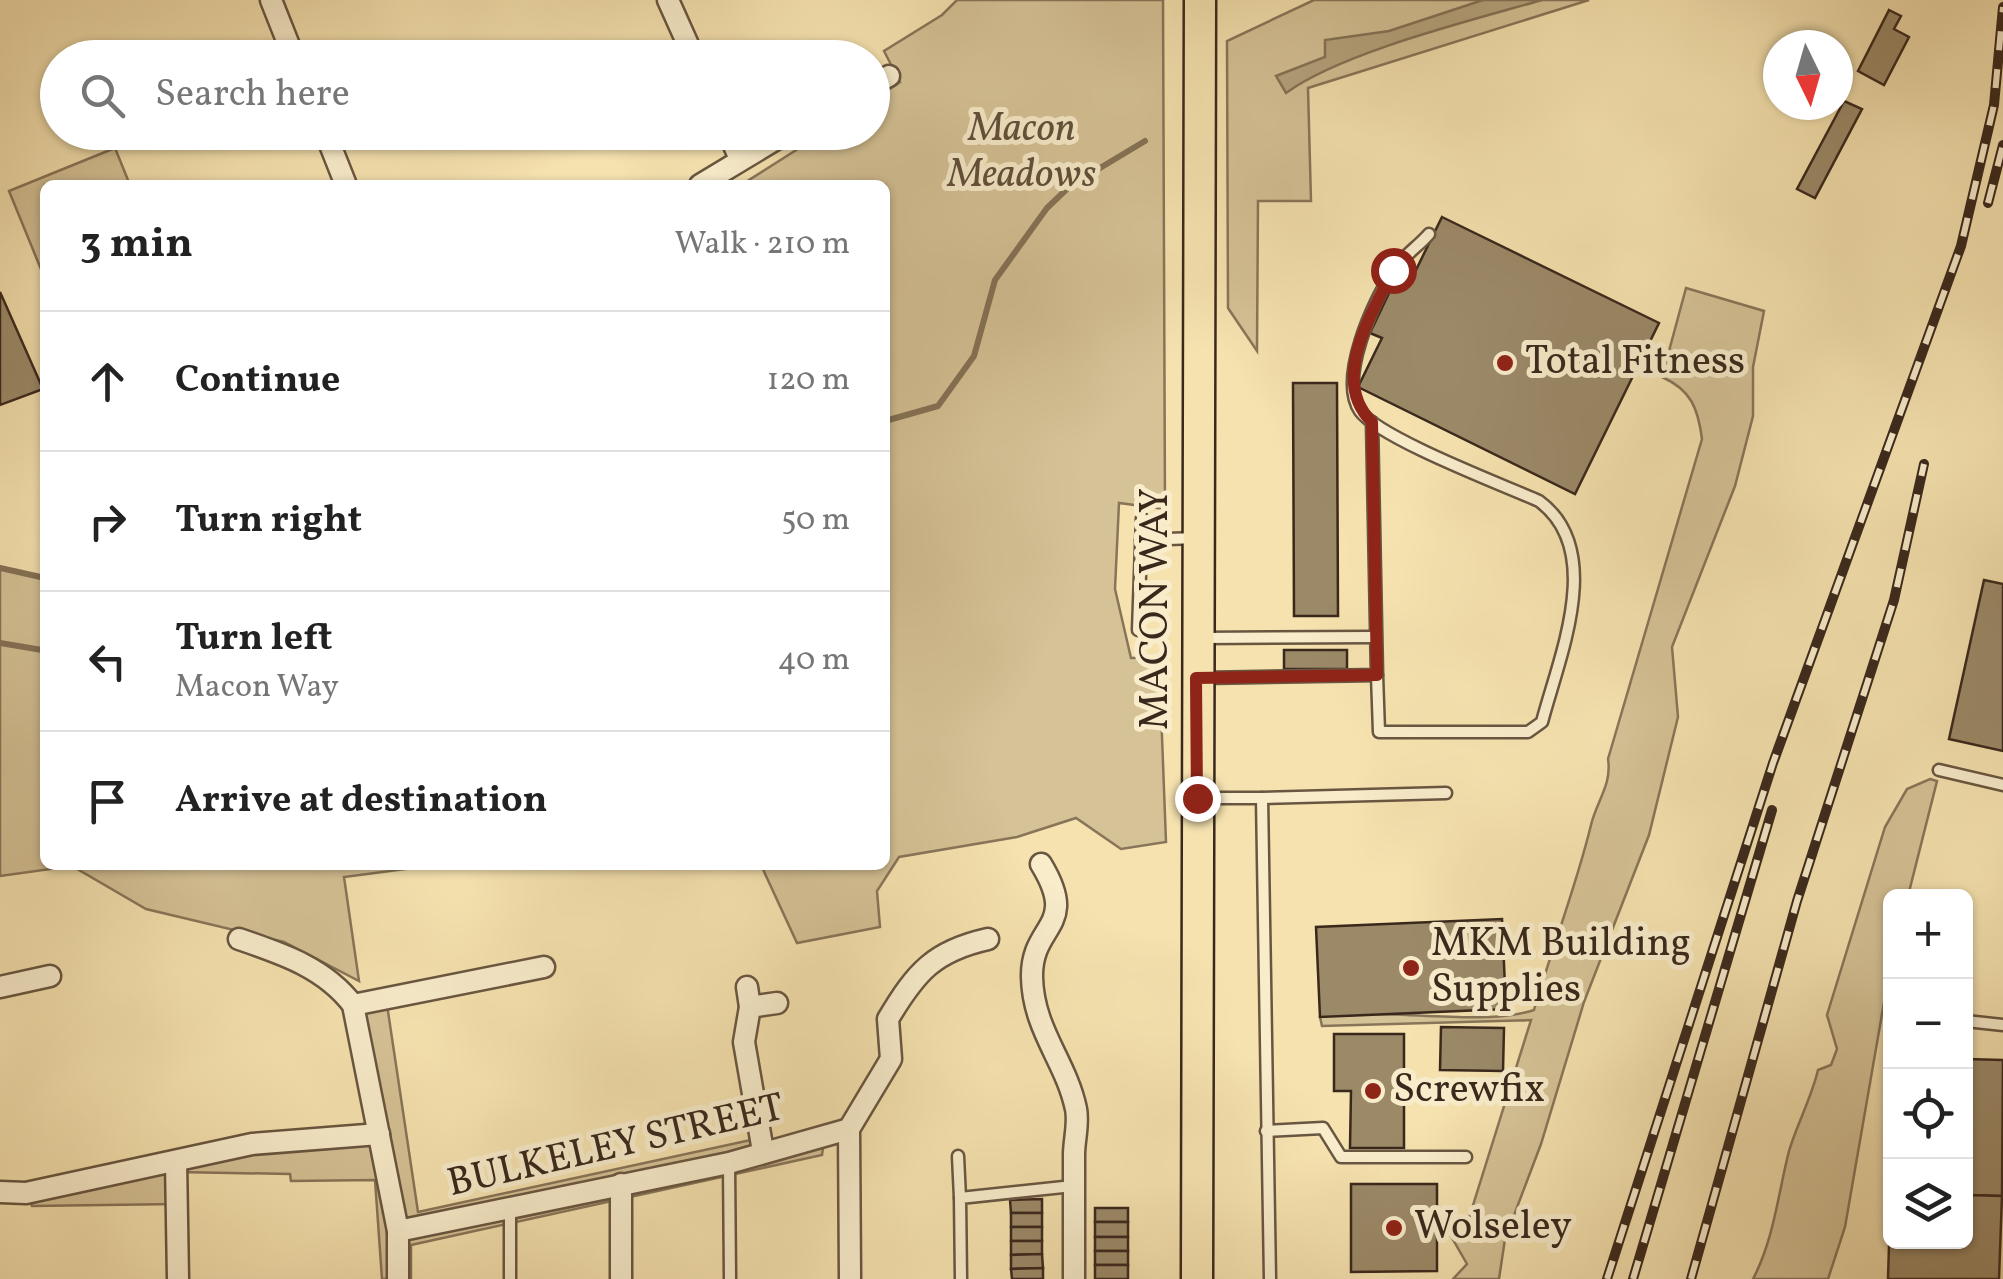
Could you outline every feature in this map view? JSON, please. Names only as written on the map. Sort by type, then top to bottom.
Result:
[{"type":"main road","name":"MACON WAY","points":[[1197,1279],[1200,0]]},
{"type":"street","points":[[272,0],[287,40]]},
{"type":"street","points":[[668,0],[686,40]]},
{"type":"street","points":[[331,150],[344,180]]},
{"type":"street","points":[[736,150],[740,159]]},
{"type":"street","points":[[708,180],[756,150]]},
{"type":"street","points":[[1040,864],[1054,886],[1058,908],[1052,928],[1034,951],[1032,978],[1046,1044],[1069,1085],[1077,1113],[1074,1279]]},
{"type":"street","points":[[240,939],[291,956],[338,986],[353,1005],[398,1231],[398,1279]]},
{"type":"street","points":[[850,1279],[849,1130],[891,1060],[888,1019],[936,956],[952,947],[988,939]]},
{"type":"street","points":[[353,1005],[544,967]]},
{"type":"street","points":[[0,987],[36,971]]},
{"type":"street","points":[[763,1151],[744,1042],[748,997],[776,1003]]},
{"type":"street","name":"BULKELEY STREET","points":[[398,1231],[728,1162],[849,1130]]},
{"type":"street","points":[[0,1192],[26,1193],[252,1144],[379,1134]]},
{"type":"street","points":[[176,1161],[178,1279]]},
{"type":"street","points":[[621,1184],[621,1279]]},
{"type":"lane","points":[[1372,422],[1379,732],[1528,732],[1542,722],[1574,584],[1566,530],[1558,515],[1539,502],[1372,422],[1360,411],[1352,391],[1364,331],[1393,270],[1429,234]]},
{"type":"lane","points":[[1138,630],[1142,518]]},
{"type":"lane","points":[[1142,540],[1197,538]]},
{"type":"lane","points":[[1196,638],[1374,638]]},
{"type":"lane","points":[[1196,678],[1377,675]]},
{"type":"lane","points":[[1939,770],[2003,785]]},
{"type":"lane","points":[[1197,798],[1446,793]]},
{"type":"lane","points":[[1262,798],[1270,1279]]},
{"type":"lane","points":[[1973,1022],[2003,1024]]},
{"type":"lane","points":[[1266,1131],[1324,1128],[1341,1156],[1466,1158]]},
{"type":"lane","points":[[958,1156],[961,1279]]},
{"type":"lane","points":[[728,1162],[730,1279]]},
{"type":"lane","points":[[960,1198],[1074,1186]]},
{"type":"lane","points":[[510,1206],[510,1279]]},
{"type":"green space","name":"Macon Meadows","points":[[957,0],[1163,0],[1165,509],[1119,503],[1115,589],[1131,658],[1159,657],[1166,842],[1121,849],[1076,818],[1017,837],[899,857],[877,891],[880,927],[797,943],[763,870],[890,870],[890,180],[749,180],[796,150],[890,150],[890,89],[900,82],[890,63],[890,47],[942,15]]},
{"type":"green space","points":[[1314,0],[1589,0],[1308,88],[1311,201],[1258,201],[1257,351],[1228,308],[1227,41]]},
{"type":"green space","points":[[110,150],[116,150],[128,180],[40,180],[40,267],[9,191]]},
{"type":"green space","points":[[1686,288],[1764,311],[1753,367],[1753,416],[1735,486],[1672,647],[1678,717],[1649,835],[1584,1002],[1541,1144],[1505,1239],[1499,1279],[1453,1279],[1467,1264],[1448,1231],[1469,1218],[1531,1020],[1322,1026],[1320,1017],[1486,1017],[1534,1010],[1606,785],[1608,759],[1702,439],[1691,401],[1680,388],[1662,377]]},
{"type":"green space","points":[[0,568],[40,577],[40,870],[43,870],[0,876]]},
{"type":"green space","points":[[1930,779],[1937,781],[1910,889],[1883,889],[1883,1008],[1845,1227],[1828,1279],[1753,1279],[1771,1232],[1789,1151],[1818,1070],[1831,1065],[1837,1049],[1827,1015],[1885,827],[1907,789]]},
{"type":"green space","points":[[79,870],[398,870],[344,877],[359,981],[284,942],[146,909]]},
{"type":"green space","points":[[386,998],[418,1212],[760,1138],[763,1150],[825,1135],[822,1155],[411,1245],[411,1279],[382,1279],[375,1180],[291,1181],[290,1174],[177,1172],[177,1204],[32,1206],[26,1193],[176,1161],[379,1134],[353,1005]]},
{"type":"shaded area","points":[[1483,0],[1542,0],[1373,51],[1310,78],[1286,93],[1276,76],[1325,57],[1325,40],[1389,31]]},
{"type":"building","points":[[1889,10],[1901,16],[1894,29],[1909,37],[1884,85],[1858,71]]},
{"type":"building","points":[[1853,105],[1862,109],[1815,198],[1797,189],[1834,120],[1853,120]]},
{"type":"building","name":"Total Fitness","points":[[1442,217],[1659,323],[1575,494],[1358,387],[1382,338],[1370,333],[1400,270],[1413,276]]},
{"type":"building","points":[[0,292],[40,390],[0,405]]},
{"type":"building","points":[[1293,383],[1337,383],[1338,616],[1294,616]]},
{"type":"building","points":[[1984,580],[2003,584],[2003,751],[1949,739]]},
{"type":"building","points":[[1284,650],[1347,650],[1347,669],[1284,669]]},
{"type":"building","name":"MKM Building Supplies","points":[[1502,919],[1506,1009],[1320,1017],[1316,927]]},
{"type":"building","points":[[1441,1027],[1504,1028],[1503,1071],[1440,1070]]},
{"type":"building","name":"Screwfix","points":[[1334,1034],[1404,1034],[1404,1148],[1350,1148],[1351,1091],[1334,1091]]},
{"type":"building","points":[[1973,1059],[2003,1060],[2002,1196],[1973,1195]]},
{"type":"building","name":"Wolseley","points":[[1351,1184],[1437,1184],[1437,1271],[1351,1272]]},
{"type":"building","points":[[1973,1195],[2002,1196],[1999,1279],[1888,1279],[1889,1249],[1973,1249]]},
{"type":"building","points":[[1042,1199],[1042,1213],[1011,1213],[1010,1200]]},
{"type":"building","points":[[1095,1208],[1128,1208],[1128,1222],[1095,1222]]},
{"type":"building","points":[[1011,1213],[1042,1213],[1042,1227],[1011,1227]]},
{"type":"building","points":[[1095,1222],[1128,1222],[1128,1237],[1095,1237]]},
{"type":"building","points":[[1011,1227],[1042,1227],[1042,1241],[1011,1241]]},
{"type":"building","points":[[1095,1237],[1128,1237],[1128,1251],[1095,1251]]},
{"type":"building","points":[[1011,1241],[1042,1241],[1042,1254],[1011,1255]]},
{"type":"building","points":[[1095,1251],[1128,1251],[1128,1265],[1095,1265]]},
{"type":"building","points":[[1042,1254],[1043,1268],[1011,1269],[1011,1255]]},
{"type":"building","points":[[1095,1265],[1128,1265],[1128,1279],[1095,1279]]},
{"type":"building","points":[[1043,1268],[1043,1279],[1012,1279],[1011,1269]]},
{"type":"waterway","points":[[890,420],[938,406],[974,356],[995,280],[1047,208],[1070,186],[1145,141]]},
{"type":"waterway","points":[[0,568],[40,577]]},
{"type":"waterway","points":[[0,643],[40,650]]},
{"type":"railway","points":[[1607,1279],[1773,763],[1961,246],[1994,105],[2003,7]]},
{"type":"railway","points":[[1988,203],[2003,145]]},
{"type":"railway","points":[[1691,1279],[1797,901],[1894,600],[1924,464]]},
{"type":"railway","points":[[1633,1279],[1772,810]]},
{"type":"place","name":"Total Fitness","points":[[1505,363]]},
{"type":"place","name":"MKM Building Supplies","points":[[1411,968]]},
{"type":"place","name":"Screwfix","points":[[1373,1091]]},
{"type":"place","name":"Wolseley","points":[[1394,1228]]},
{"type":"route","points":[[1197,798],[1196,678],[1377,675],[1372,422],[1360,411],[1352,391],[1364,331],[1393,270]]}]
